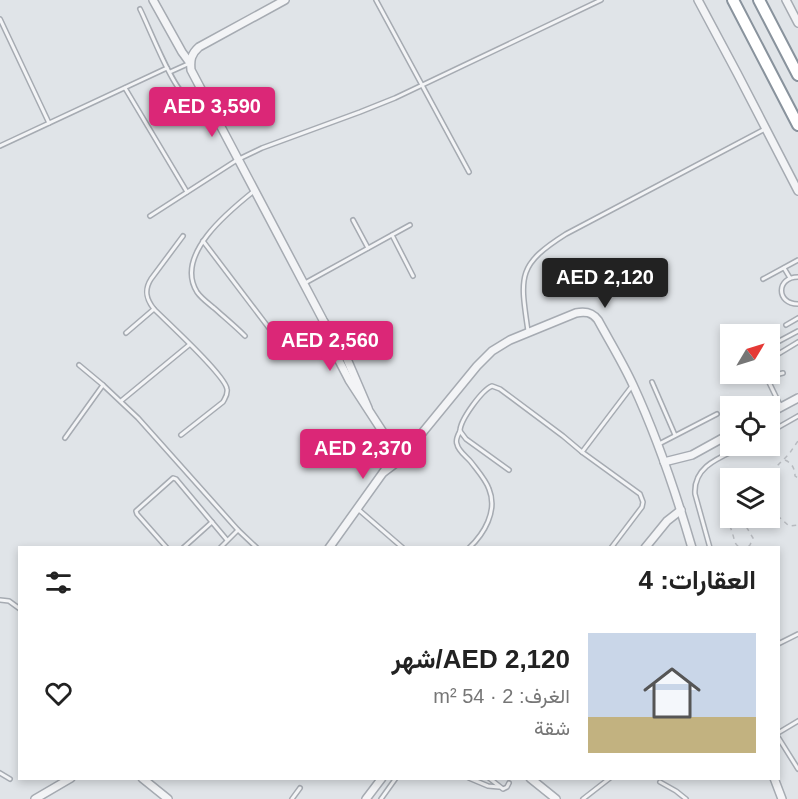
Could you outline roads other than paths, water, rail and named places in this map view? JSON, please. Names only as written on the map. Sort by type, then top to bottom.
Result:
[{"type":"highway","points":[[733,0],[798,125]]},
{"type":"highway","points":[[759,0],[798,75]]},
{"type":"street","points":[[190,63],[194,51],[199,47],[285,0]]},
{"type":"street","points":[[698,0],[798,191]]},
{"type":"street","points":[[786,0],[792,4],[798,23]]},
{"type":"street","points":[[155,1],[190,63],[194,76],[237,160],[323,320],[339,344],[368,408]]},
{"type":"street","points":[[384,472],[400,460],[484,358],[501,345],[576,313],[590,313],[598,320],[633,385],[664,462],[691,546]]},
{"type":"street","points":[[323,320],[340,365],[368,408],[389,445],[390,451],[389,462],[384,472],[330,546]]},
{"type":"street","points":[[781,407],[798,398]]},
{"type":"street","points":[[664,462],[692,455],[720,440]]},
{"type":"street","points":[[389,445],[401,446],[412,443]]},
{"type":"street","points":[[647,546],[667,521],[681,510]]},
{"type":"street","points":[[35,799],[68,780]]},
{"type":"street","points":[[144,780],[168,799]]},
{"type":"street","points":[[366,799],[380,780]]},
{"type":"street","points":[[532,780],[556,799]]},
{"type":"street","points":[[775,780],[782,799]]},
{"type":"lane","points":[[376,0],[469,172]]},
{"type":"lane","points":[[150,216],[237,160],[262,148],[360,112],[422,86],[601,0]]},
{"type":"lane","points":[[140,9],[180,92],[184,94],[188,92]]},
{"type":"lane","points":[[0,19],[50,123]]},
{"type":"lane","points":[[0,146],[125,87],[190,63]]},
{"type":"lane","points":[[125,87],[187,192]]},
{"type":"lane","points":[[529,333],[523,292],[524,279],[534,257],[566,234],[766,128]]},
{"type":"lane","points":[[245,336],[198,293],[192,281],[191,267],[203,242],[239,202],[254,191]]},
{"type":"lane","points":[[353,220],[368,248]]},
{"type":"lane","points":[[304,284],[410,225]]},
{"type":"lane","points":[[392,235],[413,276]]},
{"type":"lane","points":[[181,435],[223,402],[227,396],[227,389],[220,375],[154,309],[146,294],[147,286],[183,236]]},
{"type":"lane","points":[[203,242],[272,332]]},
{"type":"lane","points":[[763,279],[798,260]]},
{"type":"lane","points":[[784,268],[790,278]]},
{"type":"lane","points":[[798,277],[790,278],[782,288],[783,296],[788,303],[798,304]]},
{"type":"lane","points":[[126,333],[154,309]]},
{"type":"lane","points":[[786,325],[798,318]]},
{"type":"lane","points":[[339,344],[369,325]]},
{"type":"lane","points":[[780,341],[798,331]]},
{"type":"lane","points":[[780,353],[798,342]]},
{"type":"lane","points":[[121,401],[189,344]]},
{"type":"lane","points":[[79,365],[121,401],[255,546]]},
{"type":"lane","points":[[652,382],[675,435]]},
{"type":"lane","points":[[770,384],[781,407]]},
{"type":"lane","points":[[65,438],[103,385]]},
{"type":"lane","points":[[582,452],[633,385]]},
{"type":"lane","points":[[470,546],[484,530],[492,501],[489,489],[458,448],[456,440],[462,421],[484,391],[496,386],[642,498],[640,510],[613,546]]},
{"type":"lane","points":[[657,445],[717,414]]},
{"type":"lane","points":[[780,426],[798,416]]},
{"type":"lane","points":[[460,431],[462,436],[509,470]]},
{"type":"lane","points":[[709,546],[694,487],[696,479],[705,466],[724,456]]},
{"type":"lane","points":[[165,546],[136,511],[173,478],[227,540]]},
{"type":"lane","points":[[357,508],[401,546]]},
{"type":"lane","points":[[185,546],[212,522]]},
{"type":"lane","points":[[222,546],[238,530]]},
{"type":"lane","points":[[0,600],[9,601],[18,608]]},
{"type":"lane","points":[[780,643],[798,634]]},
{"type":"lane","points":[[780,734],[798,722]]},
{"type":"lane","points":[[780,738],[798,770]]},
{"type":"lane","points":[[0,773],[10,779]]},
{"type":"lane","points":[[381,799],[395,780]]},
{"type":"lane","points":[[474,780],[503,789],[509,783]]},
{"type":"lane","points":[[491,780],[499,787]]},
{"type":"lane","points":[[583,799],[607,780]]},
{"type":"lane","points":[[660,782],[686,799]]},
{"type":"lane","points":[[292,799],[300,788]]}]
